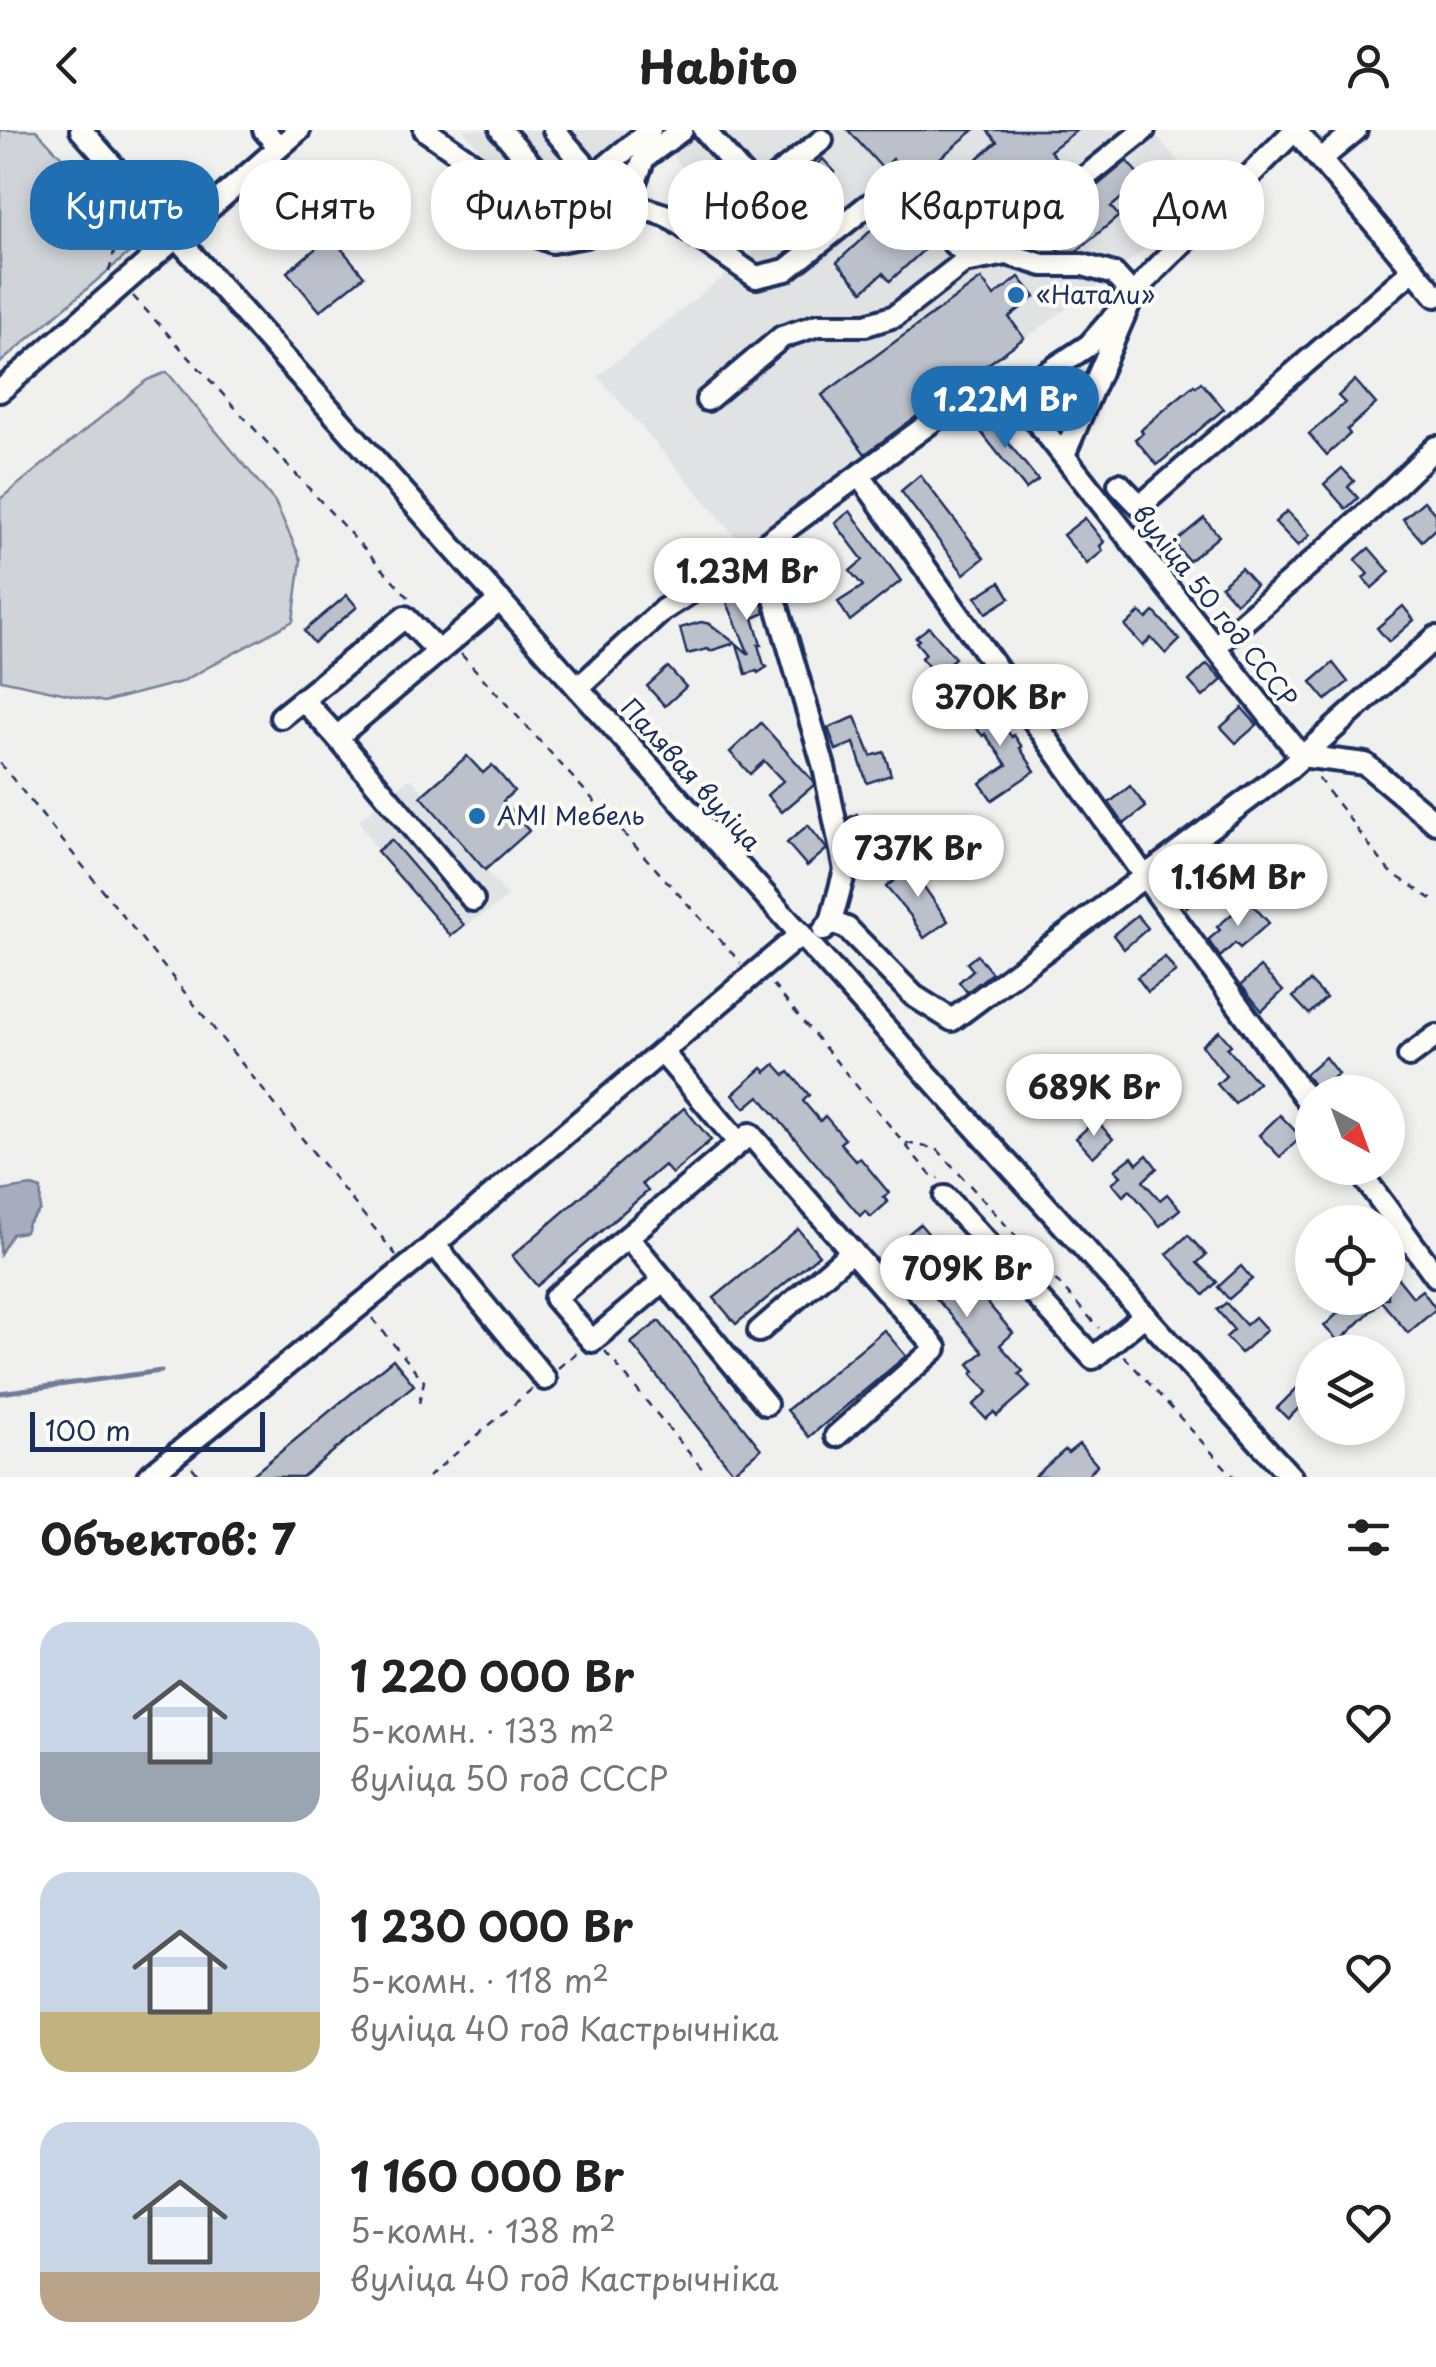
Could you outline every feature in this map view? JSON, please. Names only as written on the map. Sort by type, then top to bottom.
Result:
[{"type":"street","name":"Палявая вуліца","points":[[81,130],[108,160]]},
{"type":"street","points":[[264,130],[279,148]]},
{"type":"street","points":[[219,200],[299,130]]},
{"type":"street","points":[[425,130],[468,160]]},
{"type":"street","points":[[501,130],[528,160]]},
{"type":"street","points":[[554,130],[594,176],[650,130]]},
{"type":"street","points":[[643,160],[682,130]]},
{"type":"street","points":[[704,130],[757,192],[822,140]]},
{"type":"street","points":[[1099,166],[1144,130]]},
{"type":"street","points":[[578,688],[662,610],[760,548],[949,409],[1015,394],[1089,345],[1156,270],[1295,130],[1436,296]]},
{"type":"street","points":[[1321,159],[1356,130]]},
{"type":"street","points":[[648,210],[668,216],[756,276],[786,270],[864,208]]},
{"type":"street","points":[[0,391],[162,250]]},
{"type":"street","name":"Палявая вуліца","points":[[189,250],[578,688],[1291,1477]]},
{"type":"street","points":[[962,250],[974,260]]},
{"type":"street","points":[[706,400],[782,337],[818,325],[866,325],[894,316],[964,262],[1007,254],[1043,265],[1083,265],[1114,274],[1134,295]]},
{"type":"street","points":[[1119,484],[1140,506],[1413,270]]},
{"type":"street","points":[[1064,456],[1134,295]]},
{"type":"street","name":"вуліца 50 год СССР","points":[[1015,394],[1301,756]]},
{"type":"street","points":[[1216,646],[1361,519],[1436,447]]},
{"type":"street","points":[[860,476],[1295,1084]]},
{"type":"street","points":[[148,1477],[362,1305],[755,972],[830,922],[845,870],[824,767],[760,548]]},
{"type":"street","points":[[337,737],[500,600]]},
{"type":"street","points":[[281,718],[404,618],[444,647]]},
{"type":"street","points":[[830,922],[847,928],[914,996],[952,1020],[1286,771],[1436,637]]},
{"type":"street","points":[[304,700],[473,900]]},
{"type":"street","points":[[1301,756],[1366,764],[1436,823]]},
{"type":"street","points":[[1410,1056],[1436,1036]]},
{"type":"street","points":[[662,1052],[739,1144]]},
{"type":"street","points":[[664,1280],[592,1341],[555,1298],[750,1134],[936,1348],[836,1436]]},
{"type":"street","points":[[1369,1185],[1436,1276]]},
{"type":"street","points":[[945,1197],[1092,1358],[1144,1315]]},
{"type":"street","points":[[628,1237],[766,1404]]},
{"type":"street","points":[[434,1244],[545,1379]]},
{"type":"street","points":[[759,1330],[852,1250]]},
{"type":"path","points":[[114,250],[107,278],[122,284],[410,599]]},
{"type":"path","points":[[444,647],[755,972],[933,1178],[966,1182]]},
{"type":"path","points":[[1301,756],[1390,871],[1436,902]]},
{"type":"path","points":[[0,763],[406,1268]]},
{"type":"path","points":[[906,1144],[936,1149],[1234,1477]]},
{"type":"path","points":[[362,1305],[424,1381],[418,1408]]},
{"type":"path","points":[[428,1477],[592,1341],[604,1350],[710,1477]]},
{"type":"shaded area","points":[[0,130],[36,130],[64,160],[30,160],[30,250],[132,250],[0,363]]},
{"type":"shaded area","points":[[463,130],[1152,130],[1177,160],[1119,160],[1119,250],[1144,250],[742,544],[598,376],[753,253],[751,250],[844,250],[844,160],[676,160],[657,137],[631,160],[489,160]]},
{"type":"shaded area","points":[[167,372],[275,502],[301,560],[293,621],[181,682],[104,702],[1,680],[0,499],[147,380]]},
{"type":"shaded area","points":[[467,756],[482,773],[492,765],[514,791],[503,801],[529,831],[485,869],[508,897],[451,936],[377,851],[359,821],[410,778],[424,793]]},
{"type":"water","points":[[32,1186],[41,1189],[40,1210],[25,1232],[12,1234],[0,1254],[0,1191]]},
{"type":"building","points":[[848,130],[974,130],[938,160],[875,160]]},
{"type":"building","points":[[987,130],[1077,130],[1050,151],[1058,160],[976,160],[997,142]]},
{"type":"building","points":[[1119,168],[1119,200],[1111,207],[1119,216],[1099,233],[1099,184]]},
{"type":"building","points":[[864,237],[864,250],[924,250],[890,281],[883,273],[863,291],[837,262]]},
{"type":"building","points":[[314,250],[343,250],[364,276],[320,311],[287,272]]},
{"type":"building","points":[[1019,277],[1035,297],[1009,317],[1024,338],[865,454],[822,395],[981,279],[994,296]]},
{"type":"building","points":[[1355,380],[1376,404],[1327,455],[1309,434],[1345,403],[1338,396]]},
{"type":"building","points":[[1201,382],[1224,409],[1157,465],[1135,439],[1172,403]]},
{"type":"building","points":[[986,415],[1038,480],[1026,489],[970,418]]},
{"type":"building","points":[[1342,468],[1354,481],[1348,487],[1358,498],[1346,509],[1324,484]]},
{"type":"building","points":[[920,475],[984,558],[964,574],[901,491]]},
{"type":"building","points":[[1424,501],[1436,515],[1436,528],[1422,541],[1403,519]]},
{"type":"building","points":[[850,511],[901,581],[850,621],[838,602],[863,586],[850,571],[863,560],[835,523]]},
{"type":"building","points":[[1287,511],[1310,535],[1298,546],[1275,522]]},
{"type":"building","points":[[1085,518],[1104,542],[1100,546],[1103,551],[1087,564],[1063,535]]},
{"type":"building","points":[[1204,518],[1219,536],[1189,561],[1174,543]]},
{"type":"building","points":[[1369,548],[1390,572],[1372,588],[1363,578],[1368,574],[1355,560]]},
{"type":"building","points":[[1241,568],[1256,585],[1236,603],[1221,586]]},
{"type":"building","points":[[747,580],[752,591],[758,589],[765,613],[753,618],[767,667],[746,674],[737,644],[749,654],[722,591]]},
{"type":"building","points":[[1000,582],[1010,598],[986,613],[976,597]]},
{"type":"building","points":[[347,595],[357,607],[314,643],[304,631]]},
{"type":"building","points":[[1403,606],[1414,620],[1389,642],[1377,628]]},
{"type":"building","points":[[1140,612],[1147,619],[1154,612],[1180,640],[1166,654],[1151,638],[1143,646],[1125,626]]},
{"type":"building","points":[[701,622],[710,624],[735,643],[687,654],[680,628]]},
{"type":"building","points":[[929,627],[955,658],[935,674],[921,658],[926,654],[916,642],[916,637]]},
{"type":"building","points":[[1333,663],[1348,682],[1326,700],[1311,682]]},
{"type":"building","points":[[1207,664],[1222,680],[1203,697],[1189,681]]},
{"type":"building","points":[[668,667],[686,687],[665,706],[647,686]]},
{"type":"building","points":[[980,689],[988,698],[984,702],[1014,735],[1035,771],[992,800],[980,783],[1007,765],[985,734],[972,724],[980,717],[966,702]]},
{"type":"building","points":[[1242,708],[1257,725],[1236,743],[1221,727]]},
{"type":"building","points":[[855,717],[871,756],[884,752],[891,775],[867,783],[854,743],[836,750],[828,728]]},
{"type":"building","points":[[761,723],[814,785],[782,812],[767,795],[783,781],[764,761],[750,774],[730,752]]},
{"type":"building","name":"AMI Мебель","points":[[467,756],[483,773],[492,765],[514,791],[503,801],[529,831],[485,870],[421,796]]},
{"type":"building","points":[[1130,786],[1146,807],[1124,824],[1109,803]]},
{"type":"building","points":[[857,814],[870,842],[882,832],[894,847],[878,859],[882,868],[878,870],[853,839],[848,818]]},
{"type":"building","points":[[808,825],[827,849],[807,866],[787,843]]},
{"type":"building","points":[[391,840],[464,925],[451,936],[377,851]]},
{"type":"building","points":[[916,862],[930,878],[922,884],[948,921],[924,938],[886,887]]},
{"type":"building","points":[[1189,867],[1207,892],[1187,907],[1168,882]]},
{"type":"building","points":[[1248,900],[1269,923],[1240,948],[1235,943],[1220,957],[1208,940]]},
{"type":"building","points":[[1137,915],[1148,928],[1124,949],[1113,935]]},
{"type":"building","points":[[977,955],[992,973],[967,992],[959,982],[973,970],[967,963]]},
{"type":"building","points":[[1165,957],[1176,972],[1148,992],[1137,977]]},
{"type":"building","points":[[1260,967],[1283,991],[1262,1011],[1241,985]]},
{"type":"building","points":[[1310,981],[1326,998],[1309,1014],[1293,997]]},
{"type":"building","points":[[1219,1031],[1231,1045],[1227,1048],[1258,1083],[1235,1104],[1217,1084],[1226,1076],[1202,1045]]},
{"type":"building","points":[[1325,1057],[1338,1074],[1306,1075]]},
{"type":"building","points":[[775,1064],[785,1075],[789,1072],[809,1095],[803,1101],[820,1121],[825,1116],[845,1139],[840,1143],[856,1161],[860,1158],[889,1193],[883,1197],[888,1202],[871,1217],[865,1211],[860,1216],[759,1096],[745,1108],[733,1094],[762,1068],[766,1072]]},
{"type":"building","points":[[684,1108],[711,1140],[672,1174],[664,1165],[642,1184],[648,1191],[537,1286],[512,1256]]},
{"type":"building","points":[[1280,1115],[1295,1131],[1295,1143],[1280,1157],[1259,1135]]},
{"type":"building","points":[[1096,1120],[1113,1139],[1093,1157],[1076,1138]]},
{"type":"building","points":[[1147,1155],[1157,1168],[1143,1181],[1160,1200],[1167,1194],[1180,1209],[1160,1226],[1130,1190],[1123,1196],[1112,1183],[1121,1176],[1115,1170],[1132,1157],[1137,1164]]},
{"type":"building","points":[[920,1224],[1013,1333],[1000,1345],[1023,1371],[1019,1374],[1030,1387],[997,1416],[994,1412],[986,1419],[973,1405],[988,1392],[972,1374],[975,1371],[969,1364],[983,1352],[892,1248]]},
{"type":"building","points":[[798,1229],[819,1255],[736,1324],[714,1298]]},
{"type":"building","points":[[1188,1235],[1206,1255],[1197,1263],[1217,1282],[1204,1295],[1167,1254]]},
{"type":"building","points":[[1241,1266],[1252,1279],[1229,1299],[1218,1287]]},
{"type":"building","points":[[1405,1287],[1413,1297],[1422,1290],[1436,1309],[1408,1333],[1393,1315],[1405,1315]]},
{"type":"building","points":[[1226,1303],[1246,1325],[1255,1317],[1267,1330],[1241,1353],[1226,1337],[1234,1330],[1217,1310]]},
{"type":"building","points":[[1336,1315],[1367,1315],[1346,1335],[1332,1335],[1324,1326]]},
{"type":"building","points":[[659,1321],[761,1449],[733,1472],[631,1343]]},
{"type":"building","points":[[884,1330],[906,1356],[809,1437],[787,1410]]},
{"type":"building","points":[[393,1359],[414,1385],[302,1477],[250,1477]]},
{"type":"building","points":[[1295,1390],[1295,1412],[1288,1419],[1277,1408]]},
{"type":"building","points":[[1079,1444],[1097,1465],[1087,1477],[1034,1477],[1065,1450],[1068,1453]]},
{"type":"waterway","points":[[0,1393],[161,1371]]},
{"type":"place","name":"«Натали»","points":[[1016,295]]},
{"type":"place","name":"AMI Мебель","points":[[477,816]]}]
